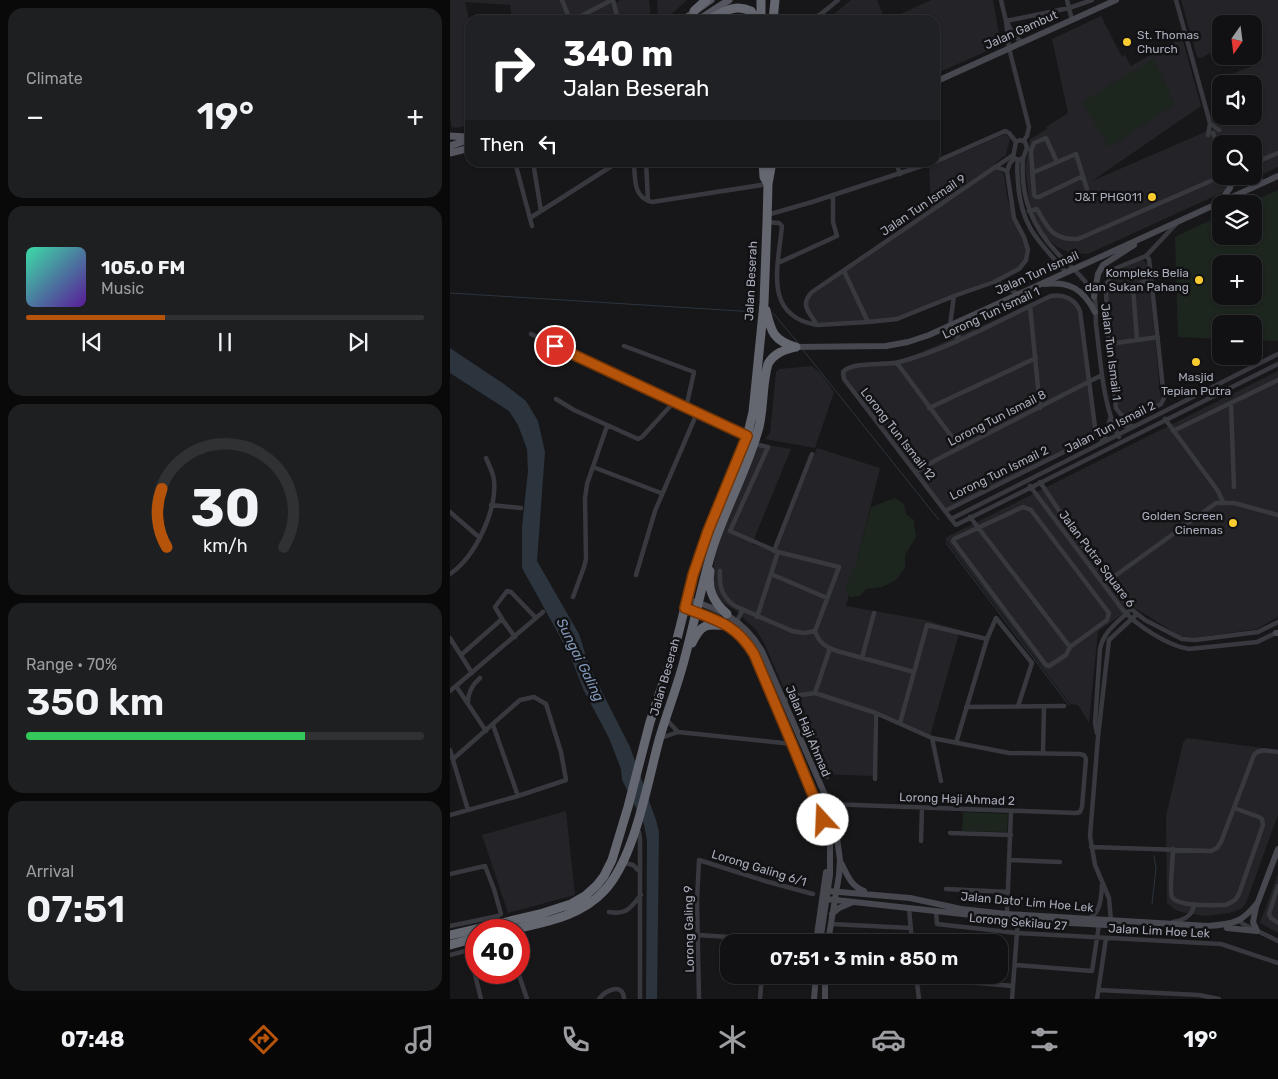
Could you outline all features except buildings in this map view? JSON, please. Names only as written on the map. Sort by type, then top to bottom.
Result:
[{"type":"highway","points":[[697,15],[706,0]]},
{"type":"highway","points":[[761,0],[761,15]]},
{"type":"highway","points":[[773,0],[773,15]]},
{"type":"highway","points":[[717,15],[732,7],[737,7],[751,11],[753,15]]},
{"type":"highway","name":"Jalan Beserah","points":[[530,925],[576,912],[590,904],[612,881],[635,830],[659,738],[686,656],[698,602],[714,546],[750,440],[764,303],[768,184],[771,176],[767,167]]},
{"type":"highway","points":[[764,303],[772,331],[777,339],[785,344],[797,347]]},
{"type":"highway","name":"Jalan Beserah","points":[[450,935],[571,904],[584,896],[604,876],[612,860],[628,807],[650,722],[675,647],[693,575],[708,531],[762,414],[766,369],[771,358],[797,347]]},
{"type":"highway","points":[[714,546],[709,579],[710,588],[717,605],[726,614]]},
{"type":"highway","points":[[686,656],[700,628],[705,625],[733,623]]},
{"type":"highway","points":[[450,945],[465,941]]},
{"type":"main road","points":[[697,15],[711,0]]},
{"type":"main road","points":[[698,15],[729,0]]},
{"type":"main road","points":[[450,136],[465,138]]},
{"type":"main road","points":[[450,146],[465,140]]},
{"type":"main road","points":[[450,154],[465,150]]},
{"type":"street","points":[[562,0],[570,15]]},
{"type":"street","points":[[582,15],[613,0],[617,15]]},
{"type":"street","points":[[819,15],[838,0]]},
{"type":"street","points":[[1001,0],[1006,20],[1009,48],[1029,127],[1024,140],[1016,142]]},
{"type":"street","points":[[1067,0],[1072,20]]},
{"type":"street","points":[[1006,20],[1069,8],[1092,0]]},
{"type":"street","name":"Jalan Gambut","points":[[940,80],[1116,0]]},
{"type":"street","points":[[1176,0],[1210,123],[1210,134],[1212,137]]},
{"type":"street","points":[[1006,20],[1013,35],[1022,42]]},
{"type":"street","points":[[1210,123],[1219,130]]},
{"type":"street","points":[[940,160],[1004,131],[1009,133],[1016,142],[1015,158],[1023,215],[1033,234],[1066,272]]},
{"type":"street","points":[[1023,158],[1034,143],[1046,138],[1057,162]]},
{"type":"street","points":[[1024,140],[1029,150],[1034,195],[1036,197],[1083,176]]},
{"type":"street","points":[[1262,160],[1278,153]]},
{"type":"street","points":[[1032,173],[1076,154],[1087,189]]},
{"type":"street","points":[[767,218],[781,224],[778,290],[780,301],[795,318],[817,325],[868,322],[896,318],[994,282],[1019,269],[1026,260],[1028,253],[1026,242],[1014,218],[1006,171],[1015,158]]},
{"type":"street","name":"Jalan Tun Ismail 9","points":[[817,325],[807,308],[807,297],[996,167],[1015,158],[1023,158]]},
{"type":"street","name":"Jalan Tun Ismail 1","points":[[1023,158],[1024,189],[1029,211],[1042,235],[1074,269],[1094,297],[1102,375],[1110,417],[1118,435],[1123,441]]},
{"type":"street","points":[[516,167],[532,226]]},
{"type":"street","points":[[534,167],[541,211]]},
{"type":"street","points":[[530,218],[610,167]]},
{"type":"street","points":[[634,167],[636,186],[642,198],[648,201],[656,202],[768,184]]},
{"type":"street","points":[[646,167],[648,201]]},
{"type":"street","points":[[898,167],[900,174]]},
{"type":"street","points":[[767,218],[920,167]]},
{"type":"street","points":[[996,167],[1006,171]]},
{"type":"street","name":"Jalan Tun Ismail","points":[[1236,195],[1278,176]]},
{"type":"street","points":[[1029,211],[1037,209],[1051,232],[1070,240],[1078,239],[1212,180]]},
{"type":"street","points":[[1262,181],[1269,180]]},
{"type":"street","points":[[1010,196],[1019,194]]},
{"type":"street","points":[[778,263],[837,236],[833,222],[833,196]]},
{"type":"street","name":"Jalan Tun Ismail","points":[[797,347],[886,346],[908,342],[939,330],[1212,206]]},
{"type":"street","points":[[1146,256],[1149,260],[1164,398],[1158,406],[1133,419],[1121,415],[1116,408],[1109,344],[1107,283],[1114,270],[1146,256],[1180,221]]},
{"type":"street","points":[[1094,297],[1098,274],[1103,265],[1132,247],[1138,240]]},
{"type":"street","points":[[765,260],[779,255]]},
{"type":"street","points":[[844,271],[868,322]]},
{"type":"street","points":[[1137,340],[1133,288],[1151,277]]},
{"type":"street","points":[[994,282],[1018,294]]},
{"type":"street","points":[[1038,285],[1060,283],[1073,287],[1088,299],[1095,312]]},
{"type":"street","name":"Lorong Tun Ismail 1","points":[[844,379],[843,372],[846,368],[897,363],[931,352],[1055,295],[1068,297],[1078,305],[1089,383]]},
{"type":"street","points":[[950,325],[954,296]]},
{"type":"street","points":[[1030,306],[1040,408]]},
{"type":"street","points":[[959,339],[958,333],[965,318]]},
{"type":"street","points":[[939,330],[952,333],[959,339]]},
{"type":"street","points":[[531,334],[768,447],[730,531],[776,552],[838,567],[815,631],[819,641],[830,648],[914,672]]},
{"type":"street","points":[[1109,344],[1158,337]]},
{"type":"street","points":[[624,346],[694,372],[686,408]]},
{"type":"street","points":[[1276,355],[1278,364]]},
{"type":"street","name":"Jalan Tun Ismail 2","points":[[951,519],[1276,355]]},
{"type":"street","points":[[929,408],[1036,358]]},
{"type":"street","points":[[897,363],[960,448]]},
{"type":"street","name":"Jalan Tun Ismail 2","points":[[956,524],[1278,364]]},
{"type":"street","name":"Lorong Tun Ismail 8","points":[[915,472],[1102,375]]},
{"type":"street","name":"Lorong Tun Ismail 12","points":[[844,379],[956,524]]},
{"type":"street","points":[[1174,431],[1278,380]]},
{"type":"street","name":"Lorong Tun Ismail 2","points":[[945,511],[1092,438],[1095,427],[1089,383]]},
{"type":"street","points":[[556,399],[574,410],[636,438],[642,437],[674,402]]},
{"type":"street","points":[[1231,403],[1234,487]]},
{"type":"street","points":[[1158,406],[1161,413]]},
{"type":"street","points":[[636,575],[654,511],[697,413]]},
{"type":"street","points":[[1100,444],[1106,435],[1110,417],[1125,426],[1135,426]]},
{"type":"street","points":[[1165,419],[1218,491],[1223,502]]},
{"type":"street","points":[[573,597],[586,559],[585,499],[587,484],[608,426]]},
{"type":"street","points":[[757,617],[776,552],[812,454]]},
{"type":"street","points":[[450,574],[468,558],[480,538],[489,516],[494,482],[493,473],[486,458]]},
{"type":"street","points":[[593,467],[661,494]]},
{"type":"street","name":"Jalan Putra Square 6","points":[[1027,480],[1078,552],[1132,620],[1179,648],[1189,649],[1257,642],[1277,632]]},
{"type":"street","name":"Jalan Putra Square 6","points":[[1040,482],[1084,548],[1138,614],[1182,639],[1190,640],[1258,632],[1278,622]]},
{"type":"street","points":[[1103,585],[1216,503],[1234,503],[1278,516]]},
{"type":"street","points":[[491,505],[521,508]]},
{"type":"street","name":"Jalan Putra Square 6","points":[[978,528],[1020,508],[1029,508],[1108,611],[1109,618],[1100,625]]},
{"type":"street","points":[[450,512],[480,538]]},
{"type":"street","points":[[970,517],[1070,647]]},
{"type":"street","points":[[978,528],[953,541],[1046,665],[1052,666],[1066,655],[1070,647],[1100,625],[1106,633]]},
{"type":"street","points":[[1069,559],[1078,552]]},
{"type":"street","points":[[720,571],[721,592],[726,600],[757,617],[799,633],[815,631]]},
{"type":"street","points":[[771,574],[827,598]]},
{"type":"street","points":[[514,637],[495,607],[507,591],[511,592],[536,618]]},
{"type":"street","name":"Jalan Haji Ahmad","points":[[686,603],[698,602],[726,614],[747,643],[754,654],[819,807],[830,845],[831,864],[821,934]]},
{"type":"street","name":"Jalan Haji Ahmad","points":[[686,603],[696,612],[733,623],[754,638],[762,650],[829,804],[840,860],[829,934]]},
{"type":"street","points":[[1098,737],[1095,723],[1103,638],[1132,609]]},
{"type":"street","points":[[733,623],[742,610]]},
{"type":"street","points":[[450,691],[542,612]]},
{"type":"street","points":[[862,658],[874,613]]},
{"type":"street","points":[[1111,921],[1110,898],[1102,884],[1091,847],[1095,767],[1109,640],[1138,614]]},
{"type":"street","points":[[956,743],[987,639],[994,620],[997,618],[1032,663],[1018,706]]},
{"type":"street","points":[[461,655],[502,619]]},
{"type":"street","points":[[900,723],[927,625],[987,639]]},
{"type":"street","points":[[450,638],[472,673]]},
{"type":"street","points":[[1179,648],[1182,639]]},
{"type":"street","points":[[1189,649],[1190,640]]},
{"type":"street","points":[[815,693],[830,648]]},
{"type":"street","points":[[468,703],[470,692],[475,682],[480,678]]},
{"type":"street","points":[[456,686],[486,731]]},
{"type":"street","points":[[783,701],[794,696],[815,693],[876,713],[932,738],[1009,752],[1082,754],[1086,759],[1085,766],[1095,767]]},
{"type":"street","points":[[794,696],[827,777]]},
{"type":"street","points":[[450,816],[566,780],[561,752],[546,704],[534,697],[520,700],[453,758]]},
{"type":"street","points":[[966,707],[1064,706]]},
{"type":"street","points":[[1043,753],[1044,707]]},
{"type":"street","points":[[875,779],[876,713]]},
{"type":"street","points":[[666,720],[678,732]]},
{"type":"street","points":[[493,725],[518,796]]},
{"type":"street","points":[[659,738],[678,732],[792,744]]},
{"type":"street","points":[[932,738],[941,781]]},
{"type":"street","points":[[450,750],[468,810]]},
{"type":"street","points":[[1091,847],[1211,851],[1217,848],[1255,754],[1262,750],[1278,752]]},
{"type":"street","name":"Lorong Haji Ahmad 2","points":[[829,804],[1072,814],[1080,812],[1082,807],[1085,766]]},
{"type":"street","points":[[921,841],[922,808]]},
{"type":"street","points":[[1174,849],[1172,897],[1179,904],[1226,905],[1235,900],[1262,827],[1262,822],[1259,817],[1234,808]]},
{"type":"street","points":[[1007,914],[1011,811]]},
{"type":"street","points":[[635,830],[639,832],[640,838],[640,999]]},
{"type":"street","points":[[950,833],[1010,835]]},
{"type":"street","name":"Jalan Haji Ahmad","points":[[817,934],[830,845]]},
{"type":"street","points":[[1257,931],[1254,922],[1257,905],[1278,850]]},
{"type":"street","name":"Lorong Galing 6/1","points":[[699,860],[765,882],[813,894]]},
{"type":"street","name":"Lorong Galing 9","points":[[699,860],[699,999]]},
{"type":"street","points":[[840,860],[853,885],[874,894]]},
{"type":"street","points":[[1010,860],[1060,862]]},
{"type":"street","points":[[622,862],[633,864],[640,872]]},
{"type":"street","points":[[450,874],[484,866],[489,875],[501,914],[450,926]]},
{"type":"street","points":[[1086,919],[1092,918],[1096,913],[1101,898],[1102,884]]},
{"type":"street","points":[[1278,886],[1269,914],[1278,923]]},
{"type":"street","points":[[946,889],[1008,892]]},
{"type":"street","name":"Jalan Dato' Lim Hoe Lek","points":[[828,890],[935,902],[961,909],[1007,914],[1018,918],[1086,919],[1208,926],[1242,922]]},
{"type":"street","points":[[609,912],[622,913],[626,911],[641,895]]},
{"type":"street","name":"Jalan Dato' Lim Hoe Lek","points":[[827,899],[1065,924],[1213,930],[1232,928]]},
{"type":"street","points":[[832,914],[839,908],[854,902]]},
{"type":"street","points":[[1142,923],[1171,922],[1185,919],[1194,910],[1194,904]]},
{"type":"street","points":[[1232,928],[1242,922],[1257,905]]},
{"type":"street","name":"Jalan Dato' Lim Hoe Lek","points":[[1224,925],[1257,905]]},
{"type":"street","points":[[909,908],[911,934]]},
{"type":"street","name":"Lorong Sekilau 27","points":[[936,911],[937,924],[1017,933],[1097,938]]},
{"type":"street","points":[[1012,999],[1018,918]]},
{"type":"street","points":[[1242,922],[1278,941]]},
{"type":"street","points":[[831,924],[910,928]]},
{"type":"street","points":[[1014,965],[1092,971],[1099,925]]},
{"type":"street","points":[[1232,928],[1257,931]]},
{"type":"street","points":[[698,935],[720,936]]},
{"type":"street","name":"Jalan Lim Hoe Lek","points":[[1097,938],[1221,944],[1278,963]]},
{"type":"street","points":[[1097,999],[1106,938]]},
{"type":"street","points":[[450,955],[465,951]]},
{"type":"street","points":[[477,984],[480,999]]},
{"type":"street","points":[[522,984],[528,999]]},
{"type":"street","points":[[760,999],[761,984]]},
{"type":"street","points":[[808,999],[814,999],[815,984]]},
{"type":"street","points":[[825,984],[825,999]]},
{"type":"street","points":[[917,984],[919,999]]},
{"type":"street","points":[[990,984],[1013,986]]},
{"type":"street","points":[[599,999],[606,992],[617,988],[624,992],[624,999]]},
{"type":"street","points":[[1099,990],[1219,999]]},
{"type":"street","points":[[1154,999],[1155,993]]},
{"type":"shaded area","points":[[450,0],[608,0],[609,3],[620,0],[649,0],[650,15],[511,15],[510,5],[465,2],[468,15],[465,15],[465,126],[452,127],[450,118]]},
{"type":"shaded area","points":[[657,0],[687,0],[670,15],[658,15]]},
{"type":"shaded area","points":[[851,0],[877,0],[883,15],[833,15]]},
{"type":"shaded area","points":[[931,0],[993,0],[1001,45],[940,72],[940,15],[899,15]]},
{"type":"shaded area","points":[[1181,0],[1278,0],[1278,167],[1262,174],[1262,135],[1212,135],[1212,185],[1239,185],[1217,195],[1212,195],[1212,197],[1088,254],[1068,252],[1057,247],[1041,232],[1030,205],[1025,169],[1030,139],[1068,113],[1052,39],[1101,16],[1122,57],[1125,55],[1131,66],[1182,37],[1201,106],[1092,181],[1221,125],[1262,125],[1262,75],[1229,75],[1254,65],[1262,65],[1262,15],[1212,15],[1212,52],[1201,58],[1197,57]]},
{"type":"shaded area","points":[[1153,59],[1175,104],[1109,147],[1082,102]]},
{"type":"shaded area","points":[[1005,134],[1010,138],[1006,155],[995,163],[998,170],[1004,174],[1007,197],[1025,242],[1026,256],[1015,271],[896,318],[823,324],[809,316],[805,299],[931,211],[929,167],[940,167],[940,162]]},
{"type":"shaded area","name":"Kompleks Belia dan Sukan Pahang","points":[[1278,190],[1278,341],[1262,340],[1262,315],[1212,315],[1212,339],[1178,337],[1175,237],[1212,219],[1212,245],[1262,245],[1262,197]]},
{"type":"shaded area","points":[[1141,260],[1148,266],[1161,402],[1129,418],[1123,414],[1118,406],[1107,293],[1112,275],[1116,271]]},
{"type":"shaded area","points":[[1055,294],[1078,304],[1095,426],[1092,437],[944,510],[843,378],[846,367],[882,361],[896,363]]},
{"type":"shaded area","points":[[812,366],[821,374],[834,392],[815,448],[765,439],[770,433],[776,372],[779,369]]},
{"type":"shaded area","points":[[1278,371],[1278,617],[1257,629],[1194,638],[1180,636],[1133,607],[1098,631],[1089,723],[1078,705],[1070,704],[945,538]]},
{"type":"shaded area","points":[[755,443],[791,449],[752,544],[774,552],[817,448],[880,468],[846,606],[925,620],[960,630],[930,736],[873,711],[873,776],[821,774],[765,645],[757,631],[735,610],[719,601],[715,593],[712,577],[720,526]]},
{"type":"shaded area","points":[[895,498],[904,504],[906,514],[914,520],[916,537],[905,555],[905,568],[896,580],[882,587],[866,589],[860,596],[850,597],[846,590],[847,581],[857,561],[871,507]]},
{"type":"shaded area","points":[[1187,738],[1278,750],[1278,815],[1246,903],[1241,909],[1229,913],[1205,916],[1181,912],[1167,903],[1166,816],[1183,743]]},
{"type":"shaded area","points":[[566,811],[575,895],[508,913],[482,835]]},
{"type":"shaded area","points":[[963,812],[1008,814],[1007,832],[962,831]]},
{"type":"shaded area","points":[[1278,874],[1278,933],[1260,923]]},
{"type":"water","name":"Sungai Galing","points":[[450,348],[526,401],[538,421],[545,452],[537,561],[579,634],[589,666],[630,747],[659,832],[657,999],[646,999],[647,841],[644,824],[622,780],[621,769],[609,738],[584,691],[569,653],[522,568],[522,527],[528,471],[527,449],[518,425],[509,411],[450,373]]},
{"type":"waterway","points":[[450,293],[756,312]]},
{"type":"waterway","points":[[773,313],[800,345]]},
{"type":"waterway","points":[[803,350],[939,520]]},
{"type":"waterway","points":[[946,543],[1069,705]]},
{"type":"waterway","points":[[1152,904],[1156,868],[1154,856]]},
{"type":"place","name":"St. Thomas Church","points":[[1127,42]]},
{"type":"place","name":"J&T PHG011","points":[[1152,197]]},
{"type":"place","name":"Kompleks Belia dan Sukan Pahang","points":[[1199,280]]},
{"type":"place","name":"Masjid Tepian Putra","points":[[1196,362]]},
{"type":"place","name":"Golden Screen Cinemas","points":[[1233,523]]},
{"type":"route","points":[[555,346],[747,436],[708,531],[693,575],[685,608],[723,622],[739,634],[747,643],[754,654],[823,820]]}]
